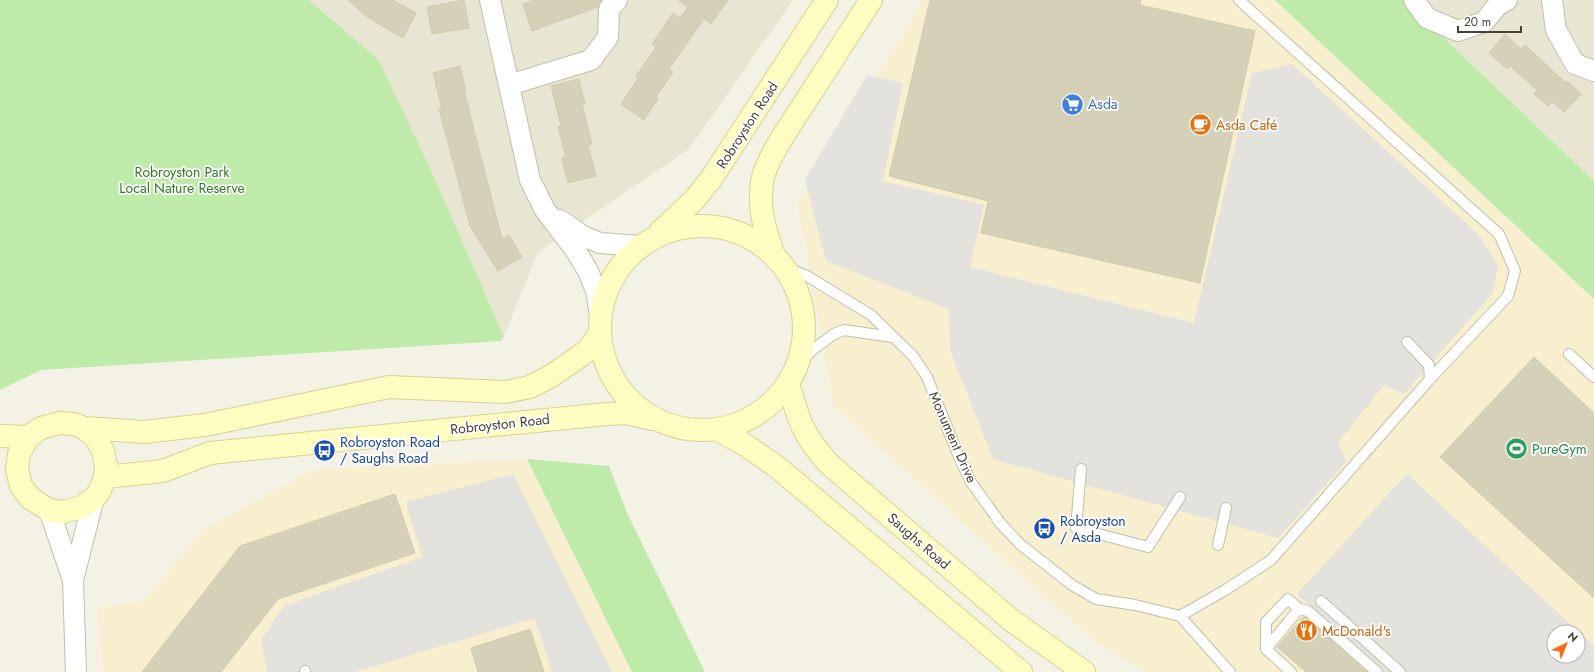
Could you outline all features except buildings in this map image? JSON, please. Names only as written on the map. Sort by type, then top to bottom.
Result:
[{"type":"main road","name":"Robroyston Road","points":[[600,324],[604,298],[617,271],[647,242],[675,220],[695,200],[711,179],[827,0]]},
{"type":"main road","points":[[600,324],[607,365],[622,392],[642,411],[659,421],[674,426],[691,430],[716,429],[741,422],[765,409],[792,377],[802,350],[804,330],[799,294],[779,261],[764,227],[762,213],[762,181],[783,137],[871,0]]},
{"type":"main road","points":[[647,242],[673,230],[699,226],[743,234],[758,242],[779,261]]},
{"type":"main road","points":[[84,428],[96,438],[103,451],[106,466],[105,477],[99,492],[82,507],[63,512],[49,510],[30,498],[8,467],[19,454],[28,437],[41,428],[59,423],[74,424],[84,428],[144,432],[204,425],[389,387],[505,392],[530,387],[551,376],[580,356],[589,349],[600,324]]},
{"type":"main road","name":"Saughs Road","points":[[792,377],[797,414],[804,432],[830,465],[1011,620],[1084,672]]},
{"type":"main road","name":"Robroyston Road","points":[[105,477],[163,471],[210,453],[607,414],[626,413],[659,421]]},
{"type":"main road","points":[[716,429],[744,444],[777,467],[1021,672]]},
{"type":"main road","points":[[0,436],[28,437]]},
{"type":"street","points":[[490,0],[530,180],[545,210],[576,251],[588,271],[596,291],[600,324]]},
{"type":"street","points":[[509,85],[591,60],[608,37],[609,9],[616,0]]},
{"type":"street","points":[[1414,0],[1427,18],[1458,31],[1484,22],[1497,6],[1507,0]]},
{"type":"street","points":[[1552,0],[1556,30],[1574,64],[1594,71]]},
{"type":"street","points":[[545,210],[583,236],[600,243],[612,245],[647,242]]},
{"type":"street","points":[[76,672],[74,580],[94,498]]},
{"type":"street","points":[[49,510],[74,580]]},
{"type":"lane","points":[[1230,672],[1180,616],[1227,589],[1271,560],[1430,379],[1508,296],[1514,271],[1499,234],[1239,0]]},
{"type":"lane","name":"Monument Drive","points":[[779,261],[807,276],[871,315],[913,356],[927,377],[959,457],[971,482],[1001,524],[1021,545],[1072,585],[1096,599],[1134,605],[1180,616]]},
{"type":"lane","points":[[792,377],[811,351],[834,334],[844,330],[892,337]]},
{"type":"lane","points":[[1407,342],[1429,365],[1430,379]]},
{"type":"lane","points":[[1569,354],[1594,377]]},
{"type":"lane","points":[[1082,469],[1076,528],[1148,547],[1180,497]]},
{"type":"lane","points":[[1218,545],[1226,508]]},
{"type":"lane","points":[[1291,672],[1266,649],[1266,622],[1288,599],[1299,609],[1308,611],[1377,672],[1397,669]]},
{"type":"lane","points":[[1320,601],[1397,669]]},
{"type":"lane","points":[[1266,649],[1299,609]]},
{"type":"shaded area","points":[[309,0],[793,0],[689,149],[538,252],[502,341],[379,60]]},
{"type":"shaded area","points":[[924,0],[1275,0],[1594,299],[1594,672],[1144,672],[1089,637],[834,407],[798,203]]},
{"type":"shaded area","points":[[1404,0],[1594,0],[1594,181]]},
{"type":"shaded area","points":[[1292,64],[1480,236],[1498,267],[1493,293],[1404,394],[1384,385],[1338,443],[1346,462],[1278,538],[993,459],[950,350],[949,309],[826,261],[805,180],[867,75],[903,83],[883,181],[984,205],[970,267],[1194,323],[1252,73]]},
{"type":"shaded area","points":[[527,459],[632,672],[103,672],[98,608],[142,602],[204,529],[313,470]]},
{"type":"shaded area","points":[[513,474],[612,672],[552,672],[535,618],[355,672],[267,671],[261,640],[284,606],[422,557],[406,502]]},
{"type":"shaded area","points":[[1407,474],[1570,624],[1546,624],[1546,664],[1586,664],[1586,639],[1594,646],[1594,672],[1383,672],[1297,594]]},
{"type":"green space","name":"Robroyston Park Local Nature Reserve","points":[[0,0],[309,0],[379,60],[433,175],[504,337],[501,338],[502,341],[41,370],[0,390]]},
{"type":"green space","points":[[1275,0],[1404,0],[1594,181],[1594,299]]},
{"type":"green space","points":[[527,459],[609,466],[627,513],[705,672],[632,672]]},
{"type":"place","name":"Asda","points":[[1072,104]]},
{"type":"place","name":"Asda Café","points":[[1200,125]]},
{"type":"place","name":"PureGym","points":[[1517,449]]},
{"type":"place","name":"Robroyston Road / Saughs Road","points":[[324,450]]},
{"type":"place","name":"Robroyston / Asda","points":[[1045,529]]},
{"type":"place","name":"McDonald's","points":[[1306,631]]}]
